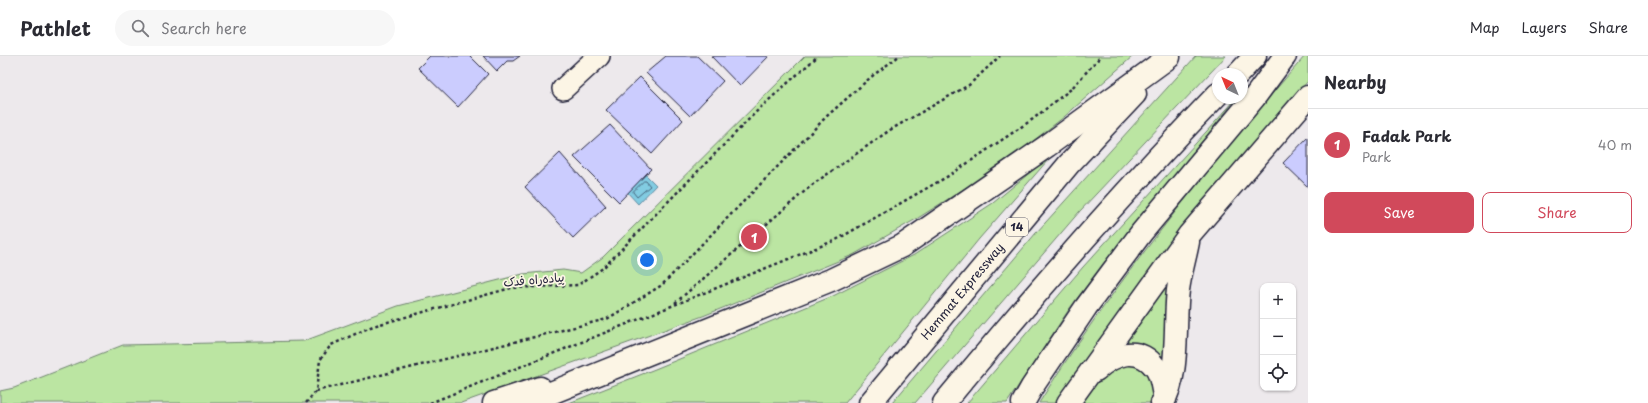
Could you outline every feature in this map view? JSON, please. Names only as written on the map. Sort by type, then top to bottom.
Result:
[{"type":"main road","points":[[1244,68],[1255,56]]},
{"type":"main road","points":[[1023,403],[1032,387],[1086,307],[1142,232],[1254,98],[1285,56]]},
{"type":"main road","points":[[526,403],[831,280],[902,246],[1047,146],[1170,57]]},
{"type":"main road","name":"Hemmat Expressway","points":[[870,403],[1070,164],[1170,57]]},
{"type":"main road","points":[[1068,403],[1189,235],[1308,97]]},
{"type":"main road","points":[[944,403],[1074,250],[1181,132],[1212,100]]},
{"type":"main road","points":[[1163,401],[1171,381],[1174,364],[1178,290],[1189,235]]},
{"type":"main road","points":[[494,403],[669,345]]},
{"type":"main road","points":[[1082,383],[1109,360],[1129,352],[1143,356],[1155,367],[1160,378],[1163,401]]},
{"type":"street","points":[[563,89],[599,56]]},
{"type":"path","name":"پیاده‌راه فدک","points":[[316,391],[320,360],[331,345],[373,326],[511,288],[578,285],[603,268],[761,107],[818,56]]},
{"type":"path","points":[[306,403],[316,391],[608,319],[662,285],[827,116],[871,77],[899,56]]},
{"type":"path","points":[[672,305],[812,185],[890,130],[969,85],[1000,56]]},
{"type":"path","points":[[430,403],[836,240],[943,179],[1033,119],[1071,89],[1102,56]]},
{"type":"green space","points":[[805,56],[1133,56],[1064,117],[1005,163],[918,218],[853,255],[703,316],[461,403],[0,403],[0,391],[14,388],[123,345],[304,341],[398,306],[523,274],[563,270],[581,273],[603,257]]},
{"type":"green space","points":[[1196,56],[1226,56],[1215,68],[1212,68],[1212,71],[1080,211],[915,403],[892,403],[1036,233]]},
{"type":"green space","points":[[1305,56],[1308,56],[1308,81],[1242,156],[1199,208],[1057,403],[1039,403],[1075,347],[1153,240],[1221,154]]},
{"type":"green space","points":[[1232,104],[1102,265],[1070,308],[1007,403],[967,403],[1083,267]]},
{"type":"green space","points":[[1055,152],[979,239],[845,403],[569,403],[833,296],[914,255],[993,203]]},
{"type":"green space","points":[[1179,259],[1166,368],[1117,345]]},
{"type":"green space","points":[[1138,364],[1151,377],[1154,398],[1150,403],[1080,403],[1101,374],[1114,366]]},
{"type":"water","points":[[645,174],[656,185],[638,204],[627,192]]},
{"type":"building","points":[[430,56],[470,56],[488,74],[458,107],[418,68]]},
{"type":"building","points":[[483,56],[520,56],[513,61],[507,61],[497,71]]},
{"type":"building","points":[[666,56],[697,56],[723,81],[690,116],[646,73]]},
{"type":"building","points":[[711,56],[769,56],[740,86]]},
{"type":"building","points":[[640,77],[683,120],[652,154],[606,110]]},
{"type":"building","points":[[610,125],[651,169],[619,202],[574,157]]},
{"type":"building","points":[[1308,137],[1308,187],[1283,163]]},
{"type":"building","points":[[560,153],[606,206],[573,238],[525,187]]},
{"type":"place","name":"Fadak Park","points":[[754,237]]}]
